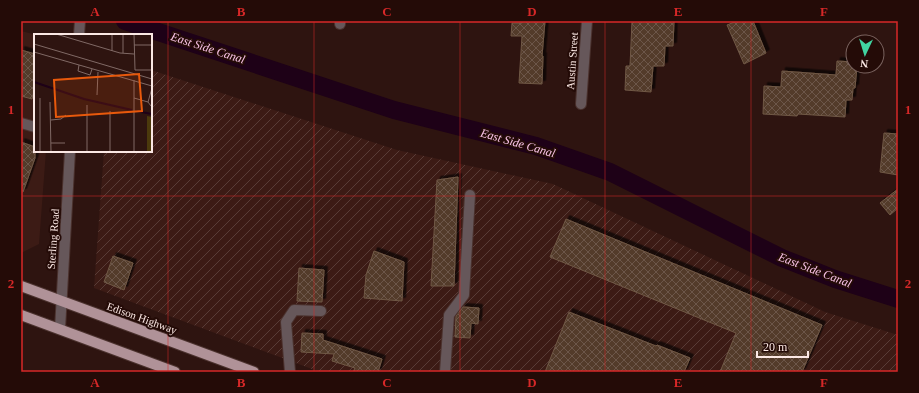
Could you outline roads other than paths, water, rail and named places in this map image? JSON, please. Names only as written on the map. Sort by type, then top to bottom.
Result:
[{"type":"main road","name":"Edison Highway","points":[[21,286],[254,372]]},
{"type":"main road","points":[[21,315],[175,372]]},
{"type":"street","points":[[79,34],[80,21]]},
{"type":"street","name":"Austin Street","points":[[581,104],[587,21]]},
{"type":"street","points":[[21,123],[34,128]]},
{"type":"street","name":"Sterling Road","points":[[60,329],[70,152]]},
{"type":"street","points":[[445,372],[449,314],[464,295],[470,195]]},
{"type":"street","points":[[290,372],[286,322],[294,310],[321,311]]},
{"type":"waterway","name":"East Side Canal","points":[[125,21],[394,110],[536,146],[610,172],[782,258],[835,279],[898,299]]}]
